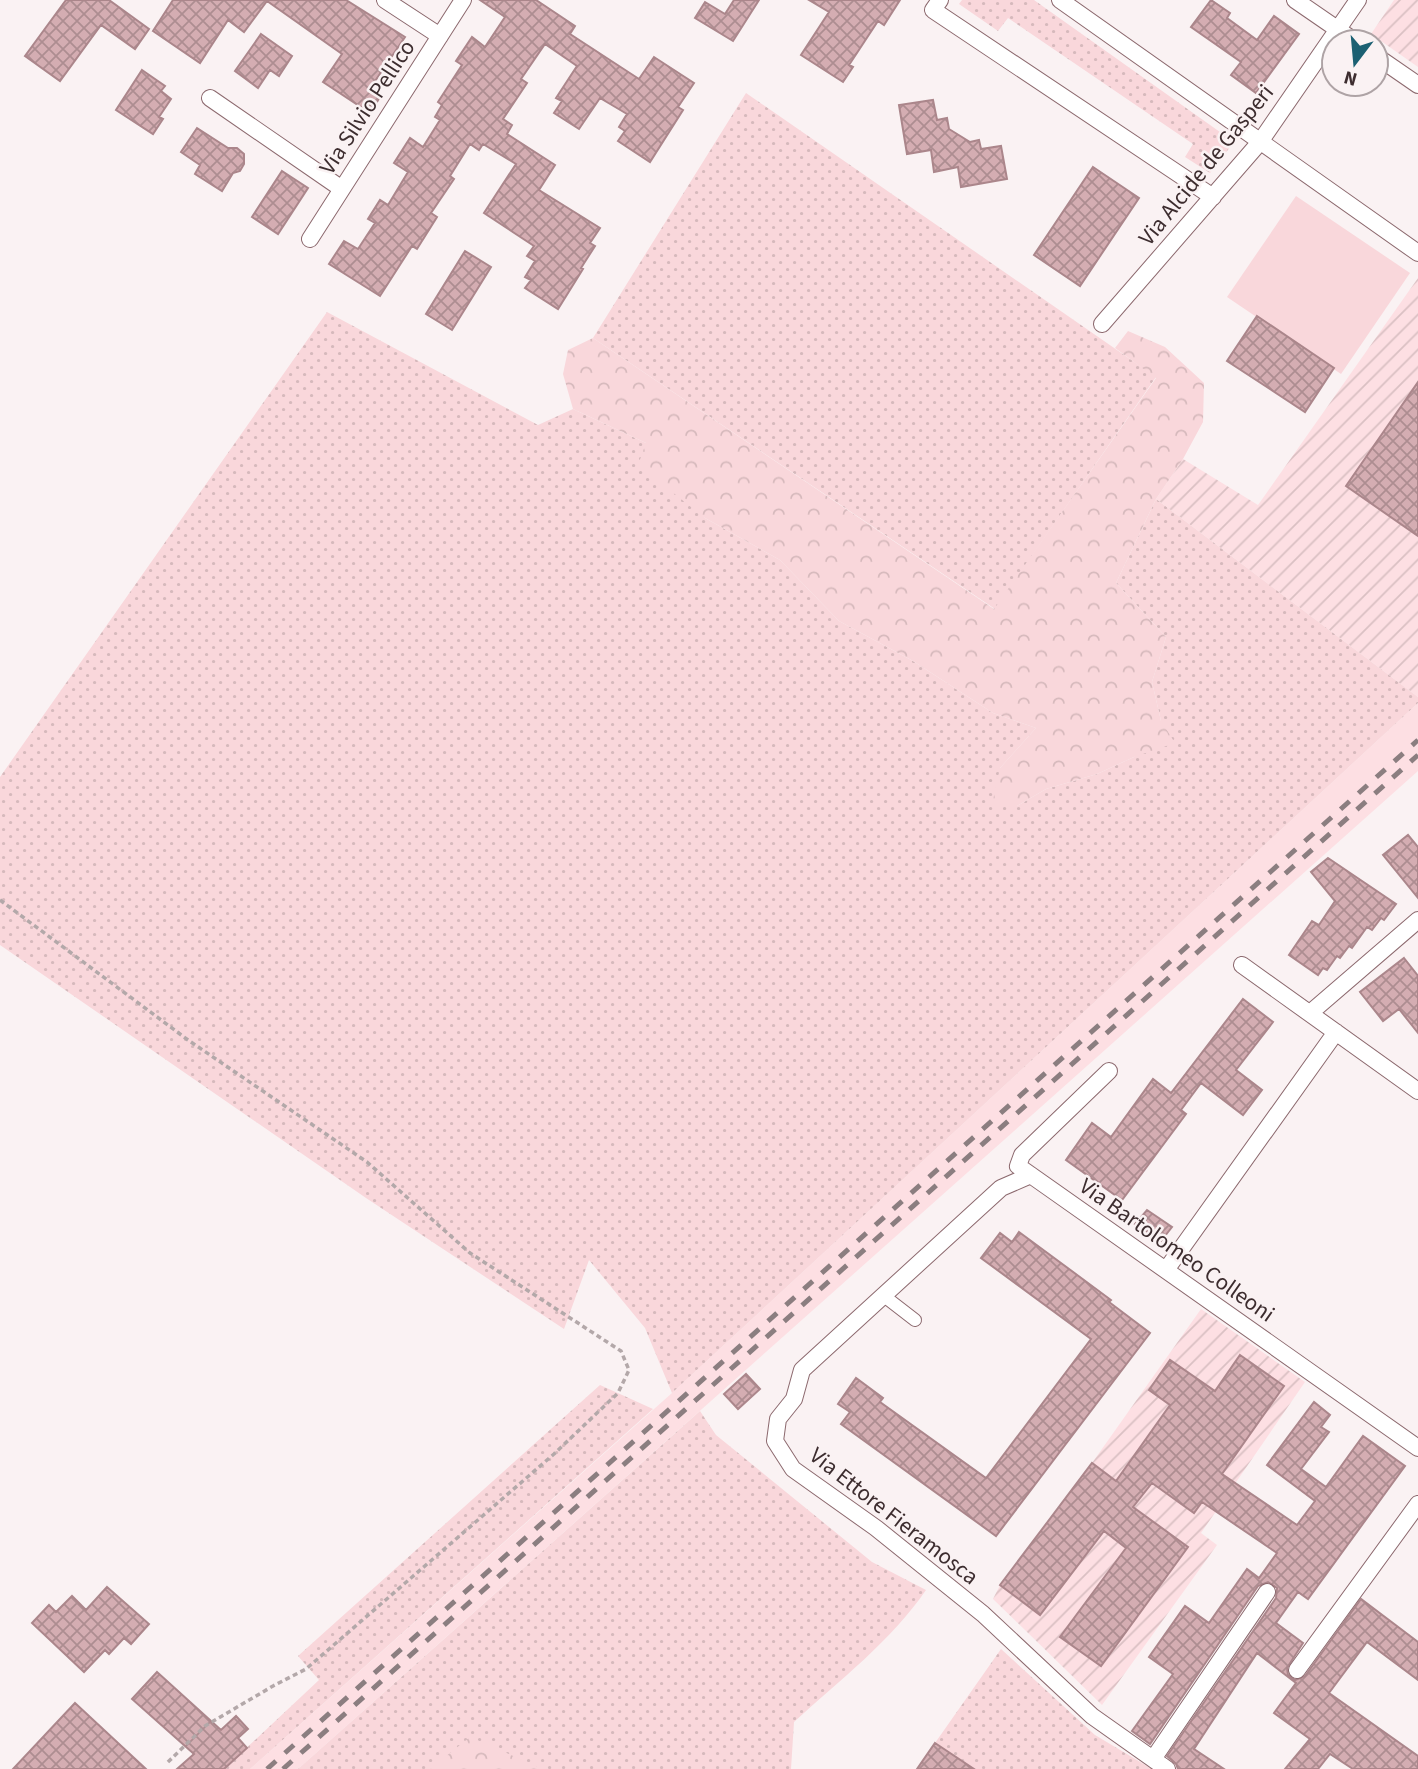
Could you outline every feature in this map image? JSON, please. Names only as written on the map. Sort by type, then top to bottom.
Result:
[{"type":"street","points":[[385,0],[440,36]]},
{"type":"street","name":"Via Silvio Pellico","points":[[310,239],[463,0]]},
{"type":"street","points":[[940,0],[933,10],[1213,197]]},
{"type":"street","points":[[1060,0],[1418,253]]},
{"type":"street","points":[[1295,0],[1336,28]]},
{"type":"street","name":"Via Alcide de Gasperi","points":[[1338,28],[1358,0]]},
{"type":"street","name":"Via Alcide de Gasperi","points":[[1102,324],[1261,142],[1320,54]]},
{"type":"street","points":[[1390,66],[1418,85]]},
{"type":"street","points":[[210,98],[342,190]]},
{"type":"street","points":[[1310,1013],[1418,920]]},
{"type":"street","points":[[1242,965],[1418,1091]]},
{"type":"street","points":[[1166,1270],[1336,1032]]},
{"type":"street","points":[[1031,1175],[1018,1166],[1022,1155],[1109,1071]]},
{"type":"street","name":"Via Bartolomeo Colleoni","points":[[1031,1175],[1418,1448]]},
{"type":"street","name":"Via Ettore Fieramosca","points":[[1031,1175],[1001,1188],[802,1370],[794,1399],[778,1419],[775,1441],[793,1469],[876,1528],[930,1571],[983,1614],[1093,1716],[1167,1769]]},
{"type":"street","points":[[884,1296],[915,1320]]},
{"type":"street","points":[[1297,1670],[1418,1504]]},
{"type":"street","points":[[1153,1759],[1266,1592]]},
{"type":"path","points":[[0,900],[188,1040],[367,1161],[470,1253],[621,1351],[629,1370],[618,1394],[554,1454],[306,1670],[205,1726],[166,1763]]},
{"type":"shaded area","points":[[1394,0],[1418,0],[1418,67],[1390,47],[1390,28],[1375,28]]},
{"type":"shaded area","points":[[1418,278],[1418,697],[1156,499],[1183,459],[1258,505]]},
{"type":"shaded area","points":[[1418,703],[1418,771],[298,1769],[250,1769],[672,1393]]},
{"type":"shaded area","points":[[1201,1309],[1305,1382],[1201,1533],[1217,1545],[1102,1705],[993,1599],[1000,1585],[1092,1463]]},
{"type":"green space","points":[[962,0],[1034,0],[1234,142],[1210,173],[1185,157],[1193,144],[1008,18],[998,31],[959,4]]},
{"type":"green space","points":[[746,93],[1156,377],[995,609],[593,338]]},
{"type":"green space","points":[[1296,196],[1410,273],[1341,374],[1227,297]]},
{"type":"green space","points":[[327,312],[538,425],[573,409],[646,443],[705,518],[780,560],[839,621],[913,661],[993,713],[1036,728],[1000,768],[1017,806],[1046,789],[1097,774],[1134,757],[1161,721],[1152,682],[1166,637],[1116,583],[1156,499],[1418,697],[1418,703],[672,1393],[645,1328],[589,1260],[564,1329],[366,1198],[0,945],[0,777]]},
{"type":"green space","points":[[1128,331],[1165,347],[1204,383],[1203,422],[1183,459],[1156,499],[1116,583],[1166,637],[1152,682],[1161,721],[1175,743],[1134,757],[1097,774],[1046,789],[1017,806],[992,805],[1000,768],[1036,728],[993,713],[913,661],[839,621],[780,560],[705,518],[638,465],[646,443],[573,409],[563,374],[568,350],[593,338],[994,609],[1156,378],[1115,348]]},
{"type":"green space","points":[[600,1385],[653,1409],[250,1769],[224,1769],[319,1680],[298,1656]]},
{"type":"green space","points":[[700,1411],[716,1435],[872,1562],[926,1590],[881,1643],[794,1722],[791,1769],[298,1769]]},
{"type":"green space","points":[[1001,1649],[1095,1735],[1152,1769],[974,1769],[935,1743]]},
{"type":"green space","points":[[470,1737],[543,1769],[430,1769]]},
{"type":"building","points":[[66,0],[109,0],[149,29],[135,49],[101,25],[60,81],[25,56]]},
{"type":"building","points":[[173,0],[346,0],[405,37],[369,90],[380,97],[370,113],[323,82],[342,54],[267,1],[244,32],[228,20],[200,63],[153,31]]},
{"type":"building","points":[[480,0],[536,0],[575,26],[570,34],[639,79],[654,57],[694,83],[678,107],[683,110],[650,162],[618,141],[625,131],[619,127],[627,114],[600,98],[579,129],[554,113],[562,101],[556,98],[577,66],[545,44],[521,79],[527,83],[503,119],[512,125],[507,134],[555,165],[539,190],[600,228],[590,243],[595,246],[558,309],[525,288],[531,280],[525,277],[535,261],[527,256],[534,246],[484,213],[516,164],[483,144],[479,150],[470,144],[450,176],[454,179],[431,213],[437,217],[417,249],[412,246],[380,296],[329,264],[344,241],[358,249],[375,223],[368,219],[380,200],[388,205],[408,172],[394,163],[410,138],[423,147],[440,120],[435,117],[442,105],[438,102],[462,65],[456,61],[472,37],[485,47],[505,17]]},
{"type":"building","points":[[734,0],[759,0],[733,41],[695,18],[705,2],[725,14]]},
{"type":"building","points":[[809,0],[900,0],[884,25],[878,21],[849,65],[853,67],[843,82],[801,55],[829,12]]},
{"type":"building","points":[[1211,0],[1230,13],[1227,18],[1257,40],[1274,16],[1299,34],[1256,93],[1231,75],[1241,62],[1191,27]]},
{"type":"building","points":[[261,34],[292,56],[279,76],[270,70],[258,88],[235,71]]},
{"type":"building","points":[[142,70],[165,86],[161,91],[171,99],[159,117],[163,119],[153,134],[116,110]]},
{"type":"building","points":[[933,100],[937,120],[947,118],[949,129],[970,142],[979,140],[981,149],[1001,146],[1007,179],[961,187],[958,167],[934,172],[931,150],[907,154],[899,105]]},
{"type":"building","points":[[197,128],[228,148],[237,148],[244,154],[244,164],[240,171],[233,173],[222,191],[195,174],[200,165],[181,152]]},
{"type":"building","points":[[1093,167],[1139,198],[1080,286],[1034,255]]},
{"type":"building","points":[[282,171],[308,188],[278,234],[252,217]]},
{"type":"building","points":[[465,251],[491,267],[452,330],[426,314]]},
{"type":"building","points":[[1257,316],[1334,368],[1305,412],[1227,361]]},
{"type":"building","points":[[1418,382],[1418,536],[1346,486]]},
{"type":"building","points":[[1408,835],[1418,847],[1418,898],[1383,855]]},
{"type":"building","points":[[1328,858],[1396,904],[1384,920],[1381,918],[1372,930],[1367,927],[1352,948],[1349,946],[1340,958],[1337,956],[1327,970],[1323,968],[1318,975],[1289,955],[1312,921],[1319,925],[1335,901],[1311,872]]},
{"type":"building","points":[[1404,958],[1418,976],[1418,1033],[1399,1009],[1383,1021],[1360,992]]},
{"type":"building","points":[[1243,999],[1273,1022],[1236,1070],[1262,1090],[1243,1115],[1201,1083],[1181,1110],[1186,1114],[1122,1200],[1066,1160],[1092,1123],[1111,1137],[1153,1079],[1171,1093]]},
{"type":"building","points":[[1147,1210],[1172,1227],[1161,1241],[1135,1224]]},
{"type":"building","points":[[1019,1232],[1111,1300],[1109,1302],[1150,1333],[996,1536],[841,1424],[850,1412],[838,1404],[856,1378],[883,1398],[880,1402],[986,1478],[1091,1339],[981,1258],[1000,1233],[1012,1242]]},
{"type":"building","points":[[1240,1355],[1284,1386],[1222,1474],[1297,1525],[1315,1501],[1267,1465],[1314,1402],[1330,1415],[1321,1427],[1329,1432],[1301,1469],[1326,1487],[1363,1436],[1405,1466],[1308,1599],[1298,1592],[1276,1623],[1303,1643],[1287,1668],[1288,1675],[1295,1680],[1305,1676],[1361,1599],[1418,1642],[1418,1680],[1367,1642],[1329,1693],[1418,1756],[1418,1769],[1353,1769],[1330,1754],[1318,1769],[1285,1769],[1310,1739],[1274,1713],[1296,1683],[1257,1653],[1194,1749],[1224,1769],[1178,1769],[1167,1756],[1276,1598],[1277,1588],[1268,1582],[1258,1586],[1150,1744],[1132,1731],[1173,1674],[1149,1657],[1185,1606],[1209,1623],[1247,1569],[1259,1578],[1277,1553],[1202,1502],[1194,1513],[1152,1483],[1133,1507],[1188,1547],[1101,1666],[1060,1637],[1126,1548],[1104,1531],[1040,1615],[1000,1585],[1092,1463],[1116,1481],[1170,1405],[1149,1390],[1170,1360],[1215,1391]]},
{"type":"building","points":[[746,1374],[760,1389],[738,1409],[724,1394]]},
{"type":"building","points":[[107,1587],[149,1624],[131,1644],[124,1638],[109,1654],[105,1650],[84,1672],[32,1623],[49,1605],[56,1612],[72,1596],[86,1610]]},
{"type":"building","points":[[157,1672],[221,1730],[236,1716],[248,1729],[238,1738],[247,1748],[224,1769],[177,1769],[194,1754],[132,1699]]},
{"type":"building","points":[[75,1703],[146,1769],[13,1769]]},
{"type":"building","points":[[935,1743],[974,1769],[917,1769]]},
{"type":"railway","points":[[267,1769],[1418,740]]},
{"type":"railway","points":[[283,1769],[1418,755]]}]
